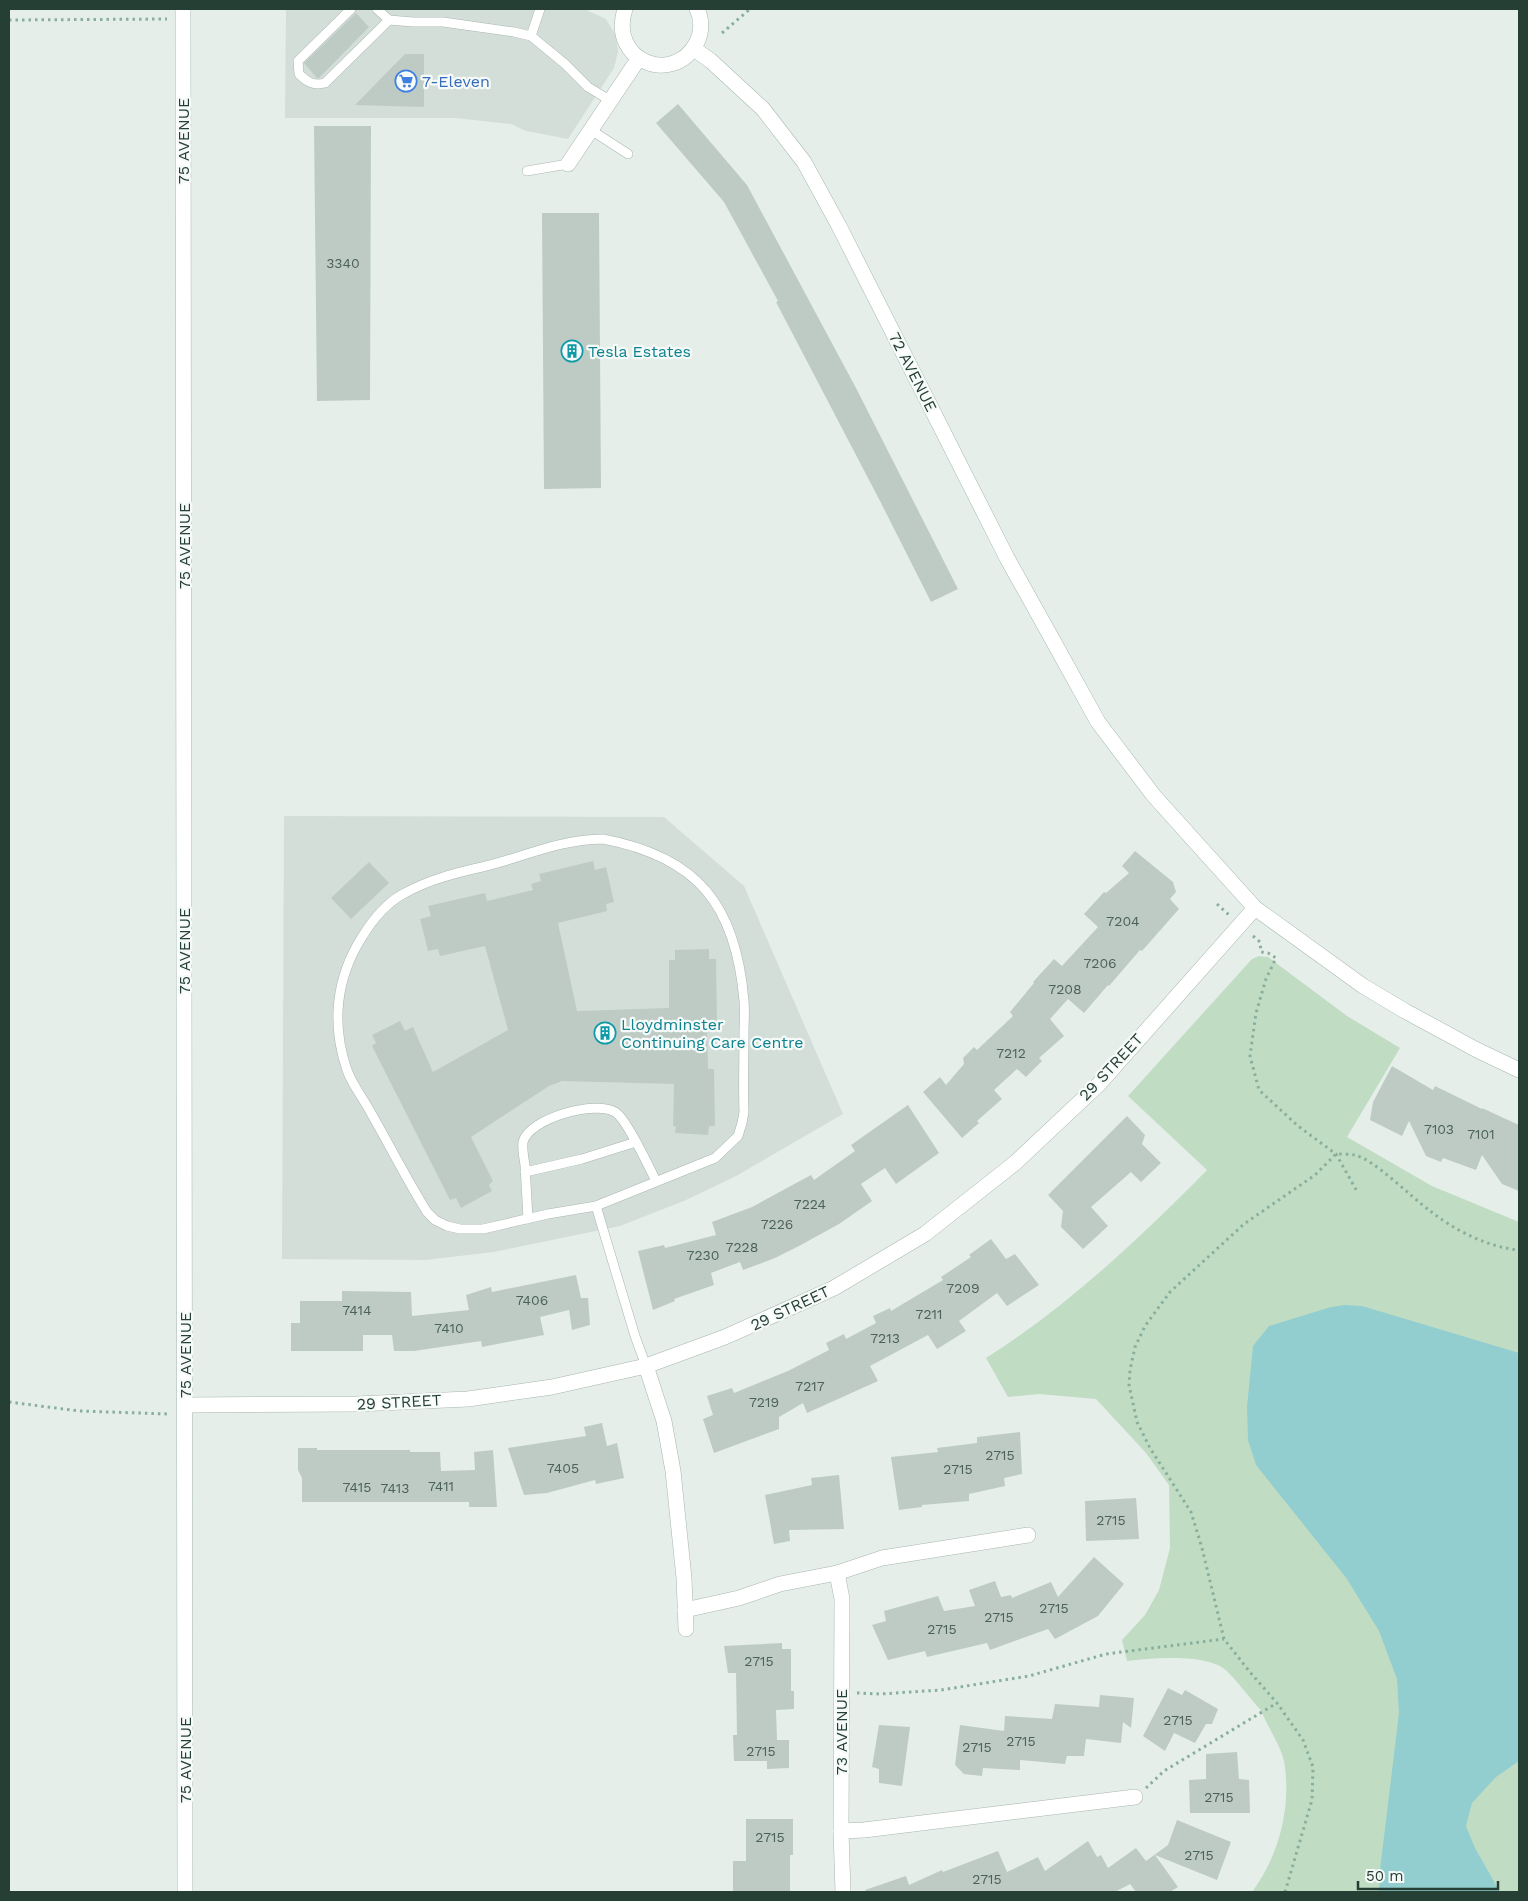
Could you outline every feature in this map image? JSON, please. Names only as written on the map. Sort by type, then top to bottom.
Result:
[{"type":"street","points":[[625,9],[622,19],[622,30],[625,41],[631,51],[650,64],[662,65],[674,63],[685,58],[694,49],[699,38],[701,26],[697,9]]},
{"type":"street","name":"75 AVENUE","points":[[183,14],[185,1892]]},
{"type":"street","name":"72 AVENUE","points":[[694,49],[711,61],[763,109],[804,162],[839,226],[1007,558],[1098,722],[1154,796],[1255,908]]},
{"type":"street","points":[[568,164],[639,58]]},
{"type":"street","points":[[1255,908],[1363,986],[1404,1011],[1519,1070]]},
{"type":"street","name":"29 STREET","points":[[185,1410],[468,1399],[552,1387],[646,1366],[725,1337],[834,1288],[925,1234],[1015,1163],[1099,1084],[1255,908]]},
{"type":"street","points":[[646,1366],[664,1421],[673,1471],[682,1558],[686,1629]]},
{"type":"street","points":[[685,1610],[739,1598],[780,1584],[837,1573],[882,1558],[1028,1536]]},
{"type":"street","name":"73 AVENUE","points":[[837,1573],[842,1599],[841,1831],[843,1892]]},
{"type":"street","points":[[841,1831],[864,1830],[1135,1797]]},
{"type":"lane","points":[[351,9],[298,61],[299,74],[309,82],[314,84],[325,83],[388,20]]},
{"type":"lane","points":[[377,9],[388,20],[443,22],[531,36],[565,64],[588,88],[611,101]]},
{"type":"lane","points":[[531,36],[540,9]]},
{"type":"lane","points":[[591,130],[628,154]]},
{"type":"lane","points":[[527,171],[568,164]]},
{"type":"lane","points":[[602,839],[628,844],[666,858],[694,878],[716,903],[732,937],[739,962],[744,1002],[742,1123],[738,1136],[715,1158],[656,1181],[596,1206],[548,1214],[483,1229],[460,1229],[447,1226],[435,1220],[427,1212],[419,1199],[348,1072],[338,1030],[337,1014],[340,990],[347,965],[376,915],[403,894],[438,879],[560,843],[581,840],[602,839]]},
{"type":"lane","points":[[528,1219],[523,1142],[532,1130],[543,1121],[569,1113],[601,1107],[616,1112],[636,1142],[656,1181]]},
{"type":"lane","points":[[525,1172],[588,1157],[636,1142]]},
{"type":"lane","points":[[596,1206],[635,1336],[646,1366]]},
{"type":"path","points":[[722,33],[750,9]]},
{"type":"path","points":[[9,20],[183,14]]},
{"type":"path","points":[[1260,942],[1261,952],[1268,953],[1276,958],[1266,979],[1256,1013],[1250,1056],[1259,1090],[1298,1126],[1336,1154],[1358,1193]]},
{"type":"path","points":[[1336,1154],[1356,1156],[1372,1165],[1430,1212],[1452,1226],[1495,1246],[1519,1250]]},
{"type":"path","points":[[1284,1892],[1312,1800],[1313,1767],[1303,1740],[1277,1703],[1224,1639],[1202,1548],[1191,1512],[1150,1448],[1137,1422],[1129,1385],[1130,1370],[1135,1347],[1145,1326],[1170,1292],[1244,1224],[1315,1175],[1336,1154]]},
{"type":"path","points":[[9,1402],[79,1411],[185,1410]]},
{"type":"path","points":[[858,1693],[880,1694],[941,1690],[1029,1676],[1106,1654],[1224,1639]]},
{"type":"path","points":[[1135,1797],[1164,1771],[1277,1703]]},
{"type":"shaded area","points":[[286,9],[584,9],[606,19],[616,36],[618,52],[614,68],[568,139],[526,131],[511,124],[455,118],[285,118]]},
{"type":"shaded area","points":[[284,816],[664,817],[744,886],[843,1114],[736,1176],[684,1201],[620,1226],[494,1252],[425,1260],[282,1259]]},
{"type":"green space","points":[[1259,956],[1268,957],[1347,1016],[1400,1048],[1347,1137],[1432,1186],[1519,1222],[1519,1892],[1252,1892],[1270,1863],[1276,1847],[1285,1813],[1286,1795],[1284,1761],[1278,1744],[1260,1709],[1223,1668],[1190,1659],[1163,1658],[1127,1661],[1122,1640],[1145,1615],[1159,1590],[1170,1548],[1169,1485],[1146,1453],[1096,1399],[1039,1394],[1008,1397],[986,1358],[1074,1294],[1129,1246],[1207,1170],[1128,1096],[1252,959]]},
{"type":"water","points":[[1345,1305],[1362,1306],[1519,1353],[1519,1761],[1496,1777],[1472,1803],[1466,1826],[1475,1848],[1500,1892],[1379,1892],[1399,1713],[1397,1679],[1379,1631],[1347,1579],[1256,1465],[1248,1440],[1247,1407],[1253,1346],[1269,1326],[1331,1307]]},
{"type":"building","points":[[356,13],[369,27],[317,78],[304,63]]},
{"type":"building","points":[[405,54],[424,54],[424,107],[355,105]]},
{"type":"building","points":[[678,104],[747,185],[856,388],[958,589],[931,602],[776,302],[778,301],[724,202],[656,123]]},
{"type":"building","points":[[314,126],[371,126],[370,400],[317,401]]},
{"type":"building","name":"Tesla Estates","points":[[542,213],[599,213],[601,488],[544,489]]},
{"type":"building","points":[[1135,851],[1173,882],[1176,892],[1170,899],[1179,909],[1084,1013],[1068,999],[1050,1019],[1064,1036],[1039,1058],[1042,1061],[1026,1077],[1017,1069],[994,1090],[1002,1099],[977,1121],[979,1123],[962,1138],[923,1092],[940,1077],[946,1085],[964,1064],[963,1058],[974,1047],[977,1050],[1013,1016],[1010,1012],[1054,959],[1062,966],[1098,927],[1084,914],[1104,892],[1106,893],[1129,873],[1122,866]]},
{"type":"building","name":"Lloydminster Continuing Care Centre","points":[[593,861],[595,870],[606,867],[614,902],[606,904],[607,911],[558,923],[577,1011],[669,1008],[669,960],[675,960],[675,950],[709,949],[709,959],[716,959],[717,1024],[707,1024],[708,1069],[714,1069],[715,1126],[709,1126],[708,1135],[675,1133],[676,1127],[673,1126],[674,1084],[562,1081],[549,1086],[471,1137],[493,1181],[489,1185],[492,1191],[461,1208],[456,1198],[450,1200],[372,1046],[376,1043],[372,1035],[400,1021],[405,1031],[413,1027],[433,1072],[508,1030],[485,946],[440,956],[438,949],[428,951],[420,919],[431,916],[428,906],[485,893],[487,901],[533,890],[531,884],[541,881],[539,874]]},
{"type":"building","points":[[369,862],[389,883],[351,919],[331,898]]},
{"type":"building","points":[[1392,1066],[1433,1090],[1435,1086],[1519,1125],[1519,1191],[1502,1184],[1482,1155],[1476,1170],[1443,1158],[1441,1162],[1426,1156],[1409,1121],[1402,1136],[1370,1120],[1373,1102]]},
{"type":"building","points":[[908,1105],[939,1153],[896,1184],[885,1168],[861,1184],[872,1201],[839,1224],[799,1246],[775,1258],[743,1270],[740,1262],[711,1273],[714,1285],[674,1299],[675,1301],[653,1310],[638,1251],[664,1245],[665,1248],[716,1235],[712,1222],[752,1207],[811,1175],[814,1180],[855,1151],[851,1145]]},
{"type":"building","points":[[1127,1116],[1145,1135],[1142,1144],[1161,1163],[1141,1182],[1131,1172],[1091,1207],[1108,1226],[1083,1249],[1061,1227],[1063,1211],[1048,1195]]},
{"type":"building","points":[[991,1239],[1006,1259],[1015,1254],[1039,1285],[1007,1306],[997,1293],[959,1321],[966,1331],[937,1349],[928,1335],[870,1366],[878,1381],[807,1413],[803,1403],[779,1417],[779,1429],[714,1453],[703,1419],[713,1415],[707,1396],[732,1388],[734,1393],[788,1371],[829,1350],[826,1343],[844,1334],[846,1339],[876,1323],[873,1316],[890,1308],[891,1311],[943,1280],[941,1277],[971,1257],[969,1255]]},
{"type":"building","points":[[576,1275],[581,1298],[588,1298],[590,1325],[572,1330],[569,1310],[540,1317],[544,1335],[482,1347],[481,1341],[414,1351],[394,1351],[392,1335],[363,1335],[363,1351],[291,1351],[291,1323],[300,1323],[300,1301],[342,1301],[342,1291],[411,1292],[412,1316],[469,1310],[466,1295],[491,1287],[492,1292]]},
{"type":"building","points":[[602,1423],[607,1446],[617,1443],[624,1478],[596,1484],[595,1480],[547,1493],[524,1495],[508,1448],[586,1436],[584,1427]]},
{"type":"building","points":[[1020,1432],[1022,1474],[1004,1478],[1005,1486],[969,1494],[969,1501],[922,1505],[922,1507],[899,1510],[891,1457],[938,1452],[937,1448],[977,1443],[977,1437]]},
{"type":"building","points":[[298,1448],[440,1452],[441,1471],[475,1470],[474,1452],[493,1450],[497,1507],[469,1507],[469,1502],[302,1502],[302,1478],[298,1470]]},
{"type":"building","points":[[839,1475],[844,1529],[789,1530],[790,1541],[774,1544],[765,1495],[812,1485],[811,1478]]},
{"type":"building","points":[[1136,1498],[1139,1539],[1086,1541],[1085,1501]]},
{"type":"building","points":[[1094,1557],[1124,1584],[1098,1616],[1055,1639],[1048,1629],[990,1650],[987,1643],[927,1657],[925,1651],[888,1660],[872,1625],[886,1621],[884,1611],[938,1596],[944,1611],[975,1606],[969,1590],[995,1581],[1001,1597],[1011,1595],[1012,1598],[1051,1582],[1058,1597]]},
{"type":"building","points":[[782,1643],[782,1649],[791,1649],[791,1691],[794,1691],[794,1709],[776,1710],[777,1740],[789,1740],[789,1768],[767,1769],[767,1761],[734,1761],[733,1735],[737,1735],[736,1673],[728,1673],[724,1646]]},
{"type":"building","points":[[1168,1688],[1182,1695],[1185,1690],[1218,1709],[1212,1724],[1206,1724],[1195,1743],[1174,1733],[1165,1751],[1143,1736]]},
{"type":"building","points":[[1100,1695],[1134,1698],[1131,1728],[1123,1722],[1121,1743],[1086,1739],[1084,1756],[1067,1756],[1065,1764],[1020,1760],[1020,1770],[983,1768],[982,1776],[964,1774],[955,1765],[960,1725],[1004,1731],[1005,1716],[1052,1719],[1055,1704],[1099,1707]]},
{"type":"building","points":[[879,1725],[910,1727],[902,1786],[879,1783],[879,1769],[872,1767]]},
{"type":"building","points":[[1237,1752],[1239,1779],[1249,1780],[1250,1813],[1190,1813],[1189,1780],[1206,1779],[1206,1754]]},
{"type":"building","points":[[746,1819],[793,1819],[793,1855],[790,1855],[790,1892],[733,1892],[733,1861],[746,1861]]},
{"type":"building","points":[[1177,1820],[1231,1842],[1217,1880],[1155,1855],[1178,1887],[1170,1892],[1136,1892],[1130,1884],[1115,1892],[866,1892],[865,1890],[906,1876],[909,1885],[942,1870],[943,1872],[998,1851],[1007,1872],[1038,1857],[1045,1871],[1088,1841],[1097,1857],[1101,1855],[1108,1868],[1136,1848],[1146,1861],[1168,1845]]},
{"type":"place","name":"7-Eleven","points":[[406,81]]},
{"type":"place","name":"Tesla Estates","points":[[572,351]]},
{"type":"place","name":"Lloydminster Continuing Care Centre","points":[[605,1033]]}]
